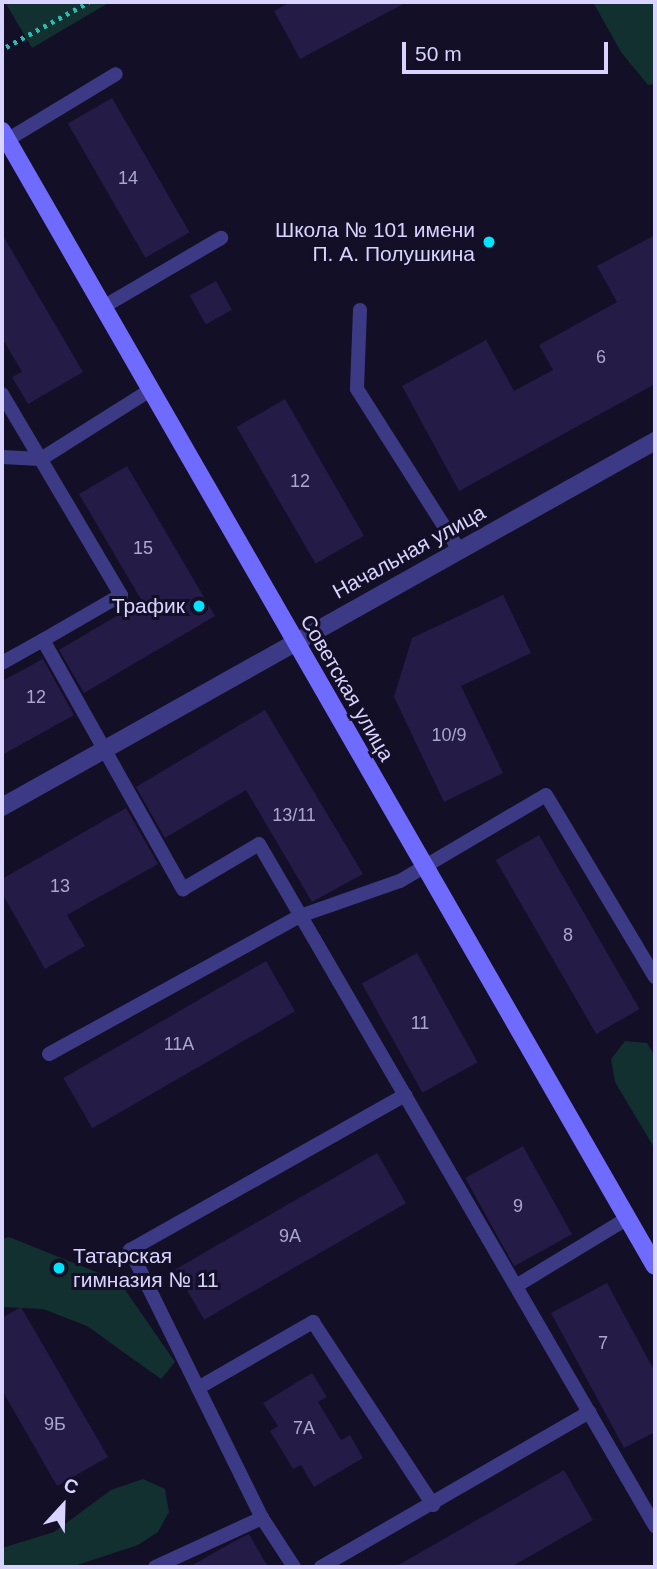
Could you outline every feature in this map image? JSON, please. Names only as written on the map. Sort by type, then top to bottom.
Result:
[{"type":"street","name":"Советская улица","points":[[4,136],[655,1266]]},
{"type":"street","name":"Начальная улица","points":[[2,807],[655,441]]},
{"type":"lane","points":[[4,136],[116,74]]},
{"type":"lane","points":[[103,307],[221,238]]},
{"type":"lane","points":[[360,310],[357,389],[459,550]]},
{"type":"lane","points":[[2,457],[41,459],[150,390]]},
{"type":"lane","points":[[2,394],[121,595],[2,663]]},
{"type":"lane","points":[[43,639],[183,889],[259,844],[655,1526]]},
{"type":"lane","points":[[49,1054],[300,916],[400,881],[546,795],[655,977]]},
{"type":"lane","points":[[293,1567],[262,1518],[130,1250],[405,1095]]},
{"type":"lane","points":[[516,1286],[628,1219]]},
{"type":"lane","points":[[198,1388],[313,1322],[433,1505]]},
{"type":"lane","points":[[321,1567],[433,1505],[589,1412]]},
{"type":"lane","points":[[155,1567],[262,1518]]},
{"type":"path","points":[[6,47],[89,2]]},
{"type":"green space","points":[[5,2],[110,2],[32,48]]},
{"type":"green space","points":[[593,2],[655,2],[655,84],[648,85],[621,52]]},
{"type":"green space","points":[[625,1041],[647,1043],[655,1056],[655,1149],[615,1082],[611,1059]]},
{"type":"green space","points":[[9,1237],[119,1281],[175,1362],[161,1379],[87,1326],[43,1309],[2,1307],[2,1239]]},
{"type":"green space","points":[[143,1479],[165,1489],[169,1512],[158,1532],[138,1545],[71,1567],[2,1567],[2,1548],[54,1532],[111,1490]]},
{"type":"building","points":[[290,2],[407,2],[300,59],[274,11]]},
{"type":"building","points":[[112,98],[190,232],[145,258],[68,124]]},
{"type":"building","points":[[2,234],[83,372],[28,404],[12,377],[22,372],[2,338]]},
{"type":"building","points":[[655,235],[655,384],[459,491],[402,386],[486,340],[514,391],[553,370],[539,345],[617,302],[597,266]]},
{"type":"building","points":[[216,281],[232,310],[206,324],[190,296]]},
{"type":"building","points":[[285,399],[364,536],[316,564],[237,427]]},
{"type":"building","points":[[127,466],[215,616],[84,693],[59,650],[142,601],[79,494]]},
{"type":"building","points":[[503,595],[531,653],[461,686],[503,773],[444,802],[394,697],[412,638]]},
{"type":"building","points":[[43,659],[74,715],[2,755],[2,681]]},
{"type":"building","points":[[265,710],[363,874],[312,902],[246,790],[165,838],[136,787]]},
{"type":"building","points":[[126,808],[158,864],[67,915],[85,946],[45,969],[2,893],[2,879]]},
{"type":"building","points":[[539,835],[640,1009],[596,1034],[496,860]]},
{"type":"building","points":[[417,953],[478,1062],[423,1093],[362,984]]},
{"type":"building","points":[[266,961],[295,1011],[92,1128],[63,1078]]},
{"type":"building","points":[[523,1146],[572,1234],[514,1266],[465,1178]]},
{"type":"building","points":[[377,1153],[406,1203],[204,1320],[175,1270]]},
{"type":"building","points":[[607,1283],[655,1372],[655,1432],[624,1448],[551,1313]]},
{"type":"building","points":[[21,1307],[108,1457],[57,1486],[2,1390],[2,1318]]},
{"type":"building","points":[[312,1373],[327,1397],[318,1402],[341,1440],[350,1435],[363,1458],[314,1487],[301,1465],[293,1469],[270,1431],[278,1426],[263,1403]]},
{"type":"building","points":[[564,1470],[593,1520],[511,1567],[395,1567]]},
{"type":"building","points":[[249,1534],[268,1567],[189,1567],[233,1542]]},
{"type":"place","name":"Школа № 101 имени П. А. Полушкина","points":[[489,242]]},
{"type":"place","name":"Трафик","points":[[199,606]]},
{"type":"place","name":"Татарская гимназия № 11","points":[[59,1268]]}]
